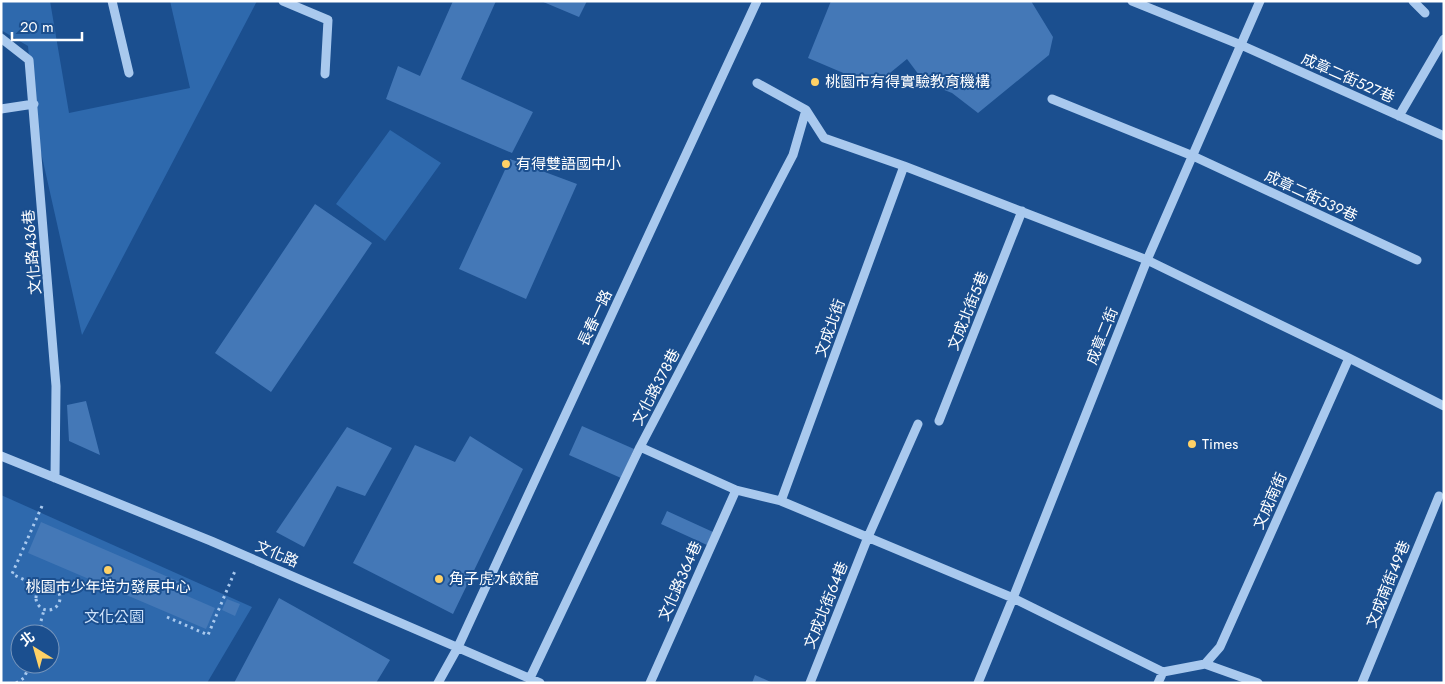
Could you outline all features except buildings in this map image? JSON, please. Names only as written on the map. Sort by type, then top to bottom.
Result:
[{"type":"street","points":[[112,1],[129,73]]},
{"type":"street","points":[[283,1],[328,20],[325,74]]},
{"type":"street","name":"長春一路","points":[[438,683],[458,647],[757,1]]},
{"type":"street","name":"成章二街527巷","points":[[1132,1],[1241,44],[1444,136]]},
{"type":"street","name":"成章二街","points":[[978,683],[1147,260],[1260,1]]},
{"type":"street","points":[[1413,1],[1426,13]]},
{"type":"street","name":"文化路436巷","points":[[1,38],[29,60],[56,386],[55,478]]},
{"type":"street","points":[[1399,116],[1444,39]]},
{"type":"street","points":[[757,83],[806,110],[824,138],[904,166],[1147,260],[1444,406]]},
{"type":"street","name":"成章二街539巷","points":[[1052,99],[1192,156],[1417,260]]},
{"type":"street","points":[[1,109],[34,104]]},
{"type":"street","name":"文化路378巷","points":[[530,678],[640,447],[793,155],[806,110]]},
{"type":"street","name":"文成北街","points":[[781,501],[904,166]]},
{"type":"street","name":"文成北街5巷","points":[[939,420],[1022,211]]},
{"type":"street","name":"文成南街","points":[[1205,664],[1220,647],[1349,358]]},
{"type":"street","name":"文成北街64巷","points":[[810,683],[868,537],[918,424]]},
{"type":"street","points":[[640,447],[736,490],[781,501],[1013,598],[1163,672],[1205,664],[1258,683]]},
{"type":"street","name":"文化路","points":[[1,456],[211,541],[540,683]]},
{"type":"street","name":"文化路364巷","points":[[650,683],[736,490]]},
{"type":"street","name":"文成南街49巷","points":[[1362,683],[1439,496]]},
{"type":"street","points":[[1158,683],[1163,672]]},
{"type":"path","points":[[42,506],[12,574],[42,588]]},
{"type":"path","points":[[167,617],[208,635],[235,572]]},
{"type":"path","points":[[50,586],[57,590],[61,601],[56,608],[44,610],[38,605],[36,598],[39,590],[42,588],[50,586]]},
{"type":"path","points":[[41,624],[44,610]]},
{"type":"path","points":[[16,683],[24,678],[26,674]]},
{"type":"green space","points":[[1,1],[50,1],[69,113],[190,88],[170,1],[257,1],[82,335],[36,130],[28,46],[1,30]]},
{"type":"green space","points":[[390,130],[441,163],[385,241],[336,204]]},
{"type":"green space","name":"文化公園","points":[[1,495],[252,607],[207,683],[1,683]]},
{"type":"place","name":"桃園市有得實驗教育機構","points":[[815,82]]},
{"type":"place","name":"有得雙語國中小","points":[[506,164]]},
{"type":"place","name":"Times","points":[[1192,444]]},
{"type":"place","name":"桃園市少年培力發展中心","points":[[108,570]]},
{"type":"place","name":"角子虎水餃館","points":[[439,579]]}]
